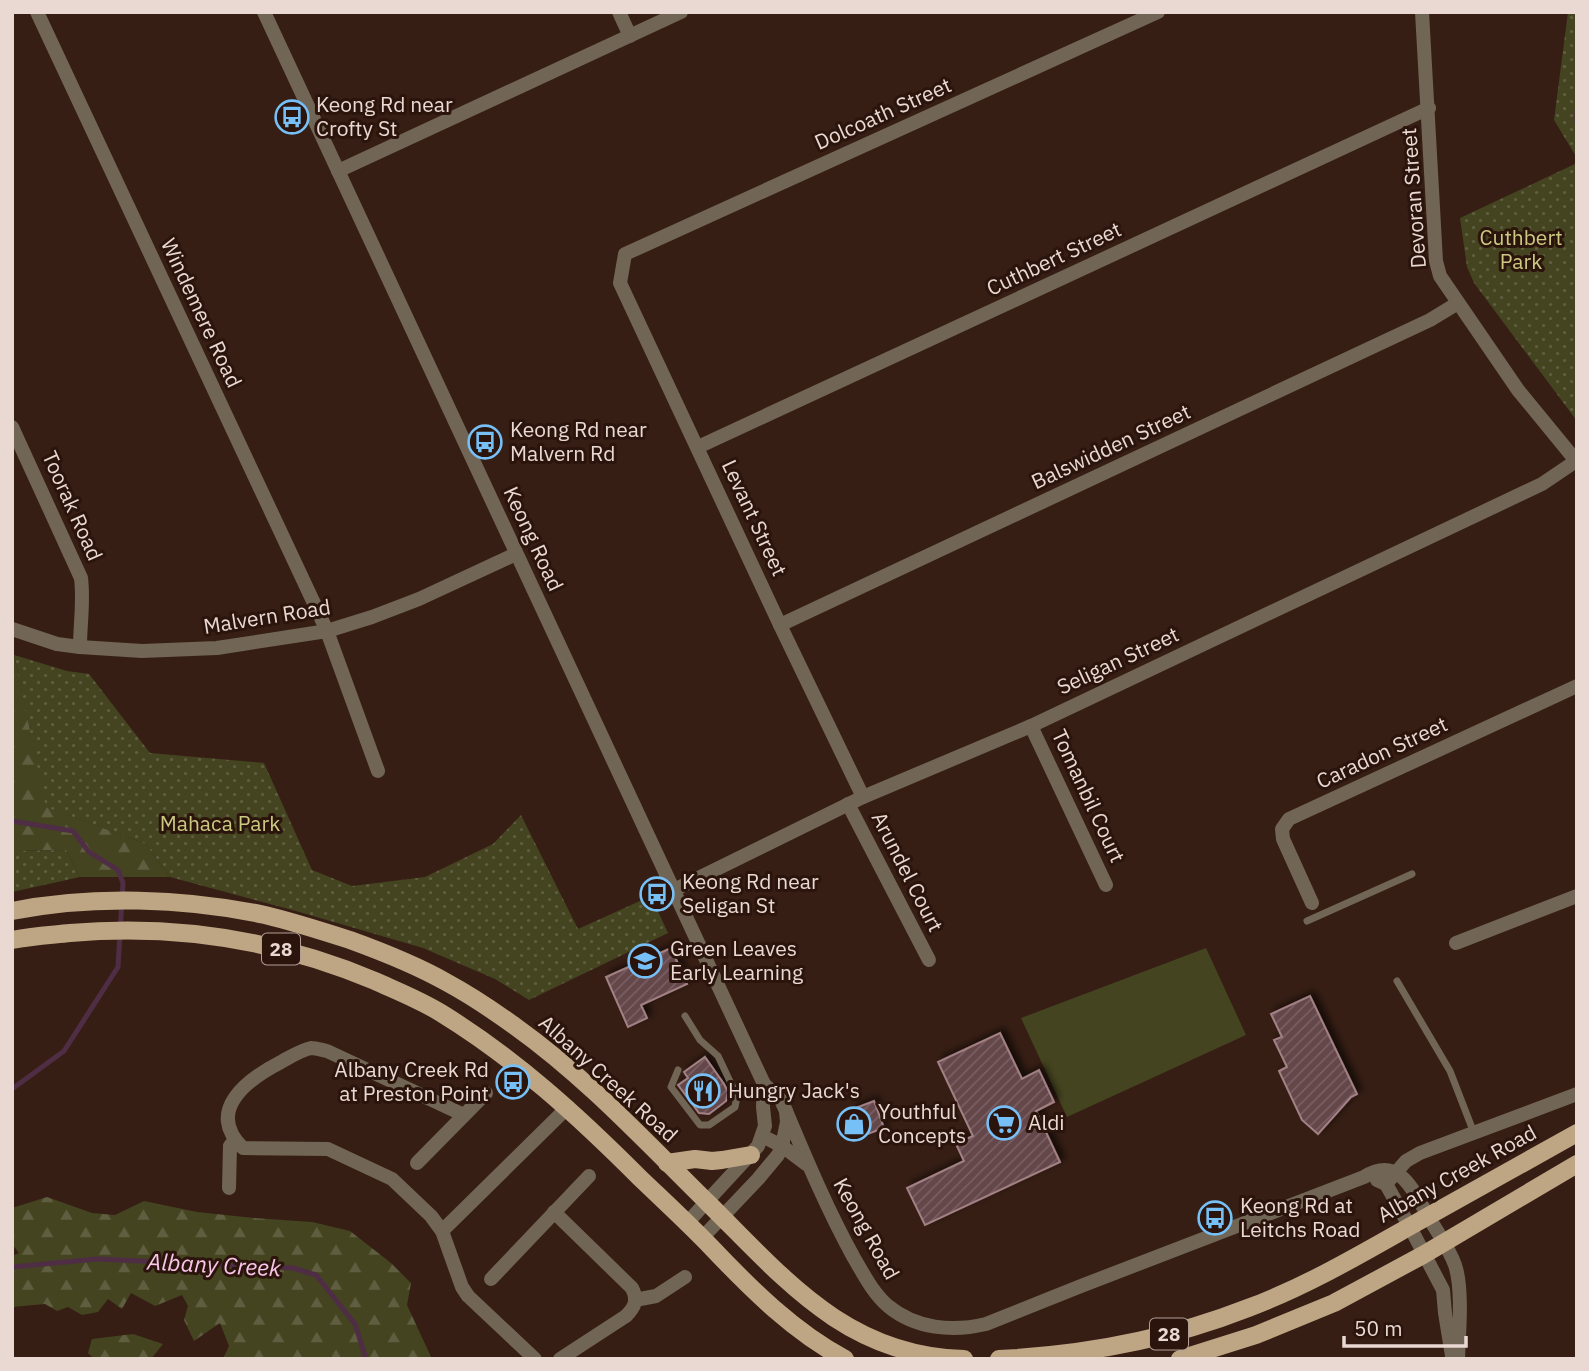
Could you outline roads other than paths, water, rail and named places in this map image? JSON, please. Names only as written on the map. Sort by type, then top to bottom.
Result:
[{"type":"main road","name":"Albany Creek Road","points":[[12,911],[101,902],[209,906],[265,915],[315,929],[410,964],[446,982],[534,1040],[597,1094],[784,1279],[810,1301],[868,1337],[904,1350],[964,1359]]},
{"type":"main road","name":"28","points":[[12,940],[106,930],[157,930],[231,938],[273,947],[360,975],[442,1013],[520,1067],[568,1107],[755,1292],[823,1347],[845,1359]]},
{"type":"main road","points":[[399,992],[410,964]]},
{"type":"main road","name":"Albany Creek Road","points":[[999,1359],[1132,1343],[1248,1309],[1306,1283],[1577,1133]]},
{"type":"main road","points":[[667,1163],[695,1159],[712,1161],[751,1155]]},
{"type":"main road","name":"28","points":[[1180,1359],[1290,1322],[1334,1303],[1423,1255],[1577,1164]]},
{"type":"street","name":"Windemere Road","points":[[37,12],[327,631],[378,771]]},
{"type":"street","name":"Keong Road","points":[[264,12],[765,1084],[781,1100],[812,1174],[845,1242],[877,1295],[889,1307],[920,1323],[934,1328],[969,1328],[986,1324],[1364,1177],[1376,1170],[1396,1173]]},
{"type":"street","points":[[619,12],[630,36]]},
{"type":"street","points":[[338,171],[681,12]]},
{"type":"street","name":"Dolcoath Street","points":[[625,254],[1158,12]]},
{"type":"street","name":"Devoran Street","points":[[1422,12],[1436,261],[1445,285],[1518,390],[1576,462]]},
{"type":"street","name":"Cuthbert Street","points":[[698,447],[1429,108]]},
{"type":"street","name":"Levant Street","points":[[625,254],[620,283],[863,796]]},
{"type":"street","name":"Balswidden Street","points":[[780,625],[1418,326],[1458,303]]},
{"type":"street","name":"Toorak Road","points":[[12,427],[81,578],[83,598],[80,647]]},
{"type":"street","name":"Seligan Street","points":[[674,890],[863,796],[1031,726],[1542,484],[1576,462]]},
{"type":"street","name":"Malvern Road","points":[[12,629],[57,644],[80,647],[142,651],[218,648],[327,631],[372,617],[419,599],[516,554]]},
{"type":"street","name":"Caradon Street","points":[[1315,909],[1283,839],[1282,829],[1289,819],[1577,686]]},
{"type":"street","name":"Tomanbil Court","points":[[1031,726],[1106,885]]},
{"type":"street","name":"Arundel Court","points":[[848,804],[929,960]]},
{"type":"street","points":[[1455,943],[1577,895]]},
{"type":"street","points":[[464,1115],[327,1051],[313,1048],[259,1073],[237,1093],[228,1109],[229,1129],[243,1148],[328,1149],[392,1179],[431,1216],[442,1231],[462,1287],[468,1296],[535,1359]]},
{"type":"street","name":"Keong Road","points":[[687,1223],[758,1146],[765,1126],[765,1084]]},
{"type":"street","points":[[417,1163],[486,1093]]},
{"type":"street","points":[[1386,1184],[1406,1161],[1415,1155],[1577,1094]]},
{"type":"street","points":[[442,1231],[568,1107]]},
{"type":"street","points":[[702,1238],[770,1165],[782,1146],[787,1122],[786,1111]]},
{"type":"street","name":"Keong Road","points":[[762,1136],[802,1160],[812,1174]]},
{"type":"street","points":[[229,1188],[230,1146],[235,1140]]},
{"type":"street","points":[[1396,1173],[1407,1181],[1452,1258],[1456,1270],[1459,1310],[1458,1359]]},
{"type":"street","points":[[491,1279],[589,1176]]},
{"type":"street","points":[[1364,1177],[1386,1184],[1443,1290],[1453,1359]]},
{"type":"street","points":[[554,1212],[635,1294],[634,1308],[626,1316],[560,1359]]},
{"type":"street","points":[[635,1300],[656,1296],[685,1277]]},
{"type":"lane","points":[[1307,920],[1315,909],[1412,874]]},
{"type":"lane","points":[[1397,981],[1450,1071],[1475,1133]]},
{"type":"lane","points":[[678,1070],[671,1087],[700,1125],[709,1125],[735,1107],[735,1090],[718,1056],[700,1040],[685,1016]]},
{"type":"waterway","points":[[1577,111],[1577,123]]},
{"type":"waterway","name":"Albany Creek","points":[[12,821],[73,831],[89,852],[118,870],[123,883],[118,967],[64,1051],[12,1089]]},
{"type":"waterway","name":"Albany Creek","points":[[12,1267],[97,1259],[293,1268],[316,1275],[355,1324],[366,1359]]},
{"type":"place","name":"Keong Rd near Crofty St","points":[[292,117]]},
{"type":"place","name":"Keong Rd near Malvern Rd","points":[[485,442]]},
{"type":"place","name":"Keong Rd near Seligan St","points":[[657,894]]},
{"type":"place","name":"Green Leaves Early Learning","points":[[645,961]]},
{"type":"place","name":"Albany Creek Rd at Preston Point","points":[[513,1082]]},
{"type":"place","name":"Hungry Jack's","points":[[703,1091]]},
{"type":"place","name":"Aldi","points":[[1004,1123]]},
{"type":"place","name":"Youthful Concepts","points":[[854,1124]]},
{"type":"place","name":"Keong Rd at Leitchs Road","points":[[1215,1218]]},
{"type":"park label","name":"Cuthbert Park","points":[[1521,250]]},
{"type":"park label","name":"Mahaca Park","points":[[220,824]]}]
